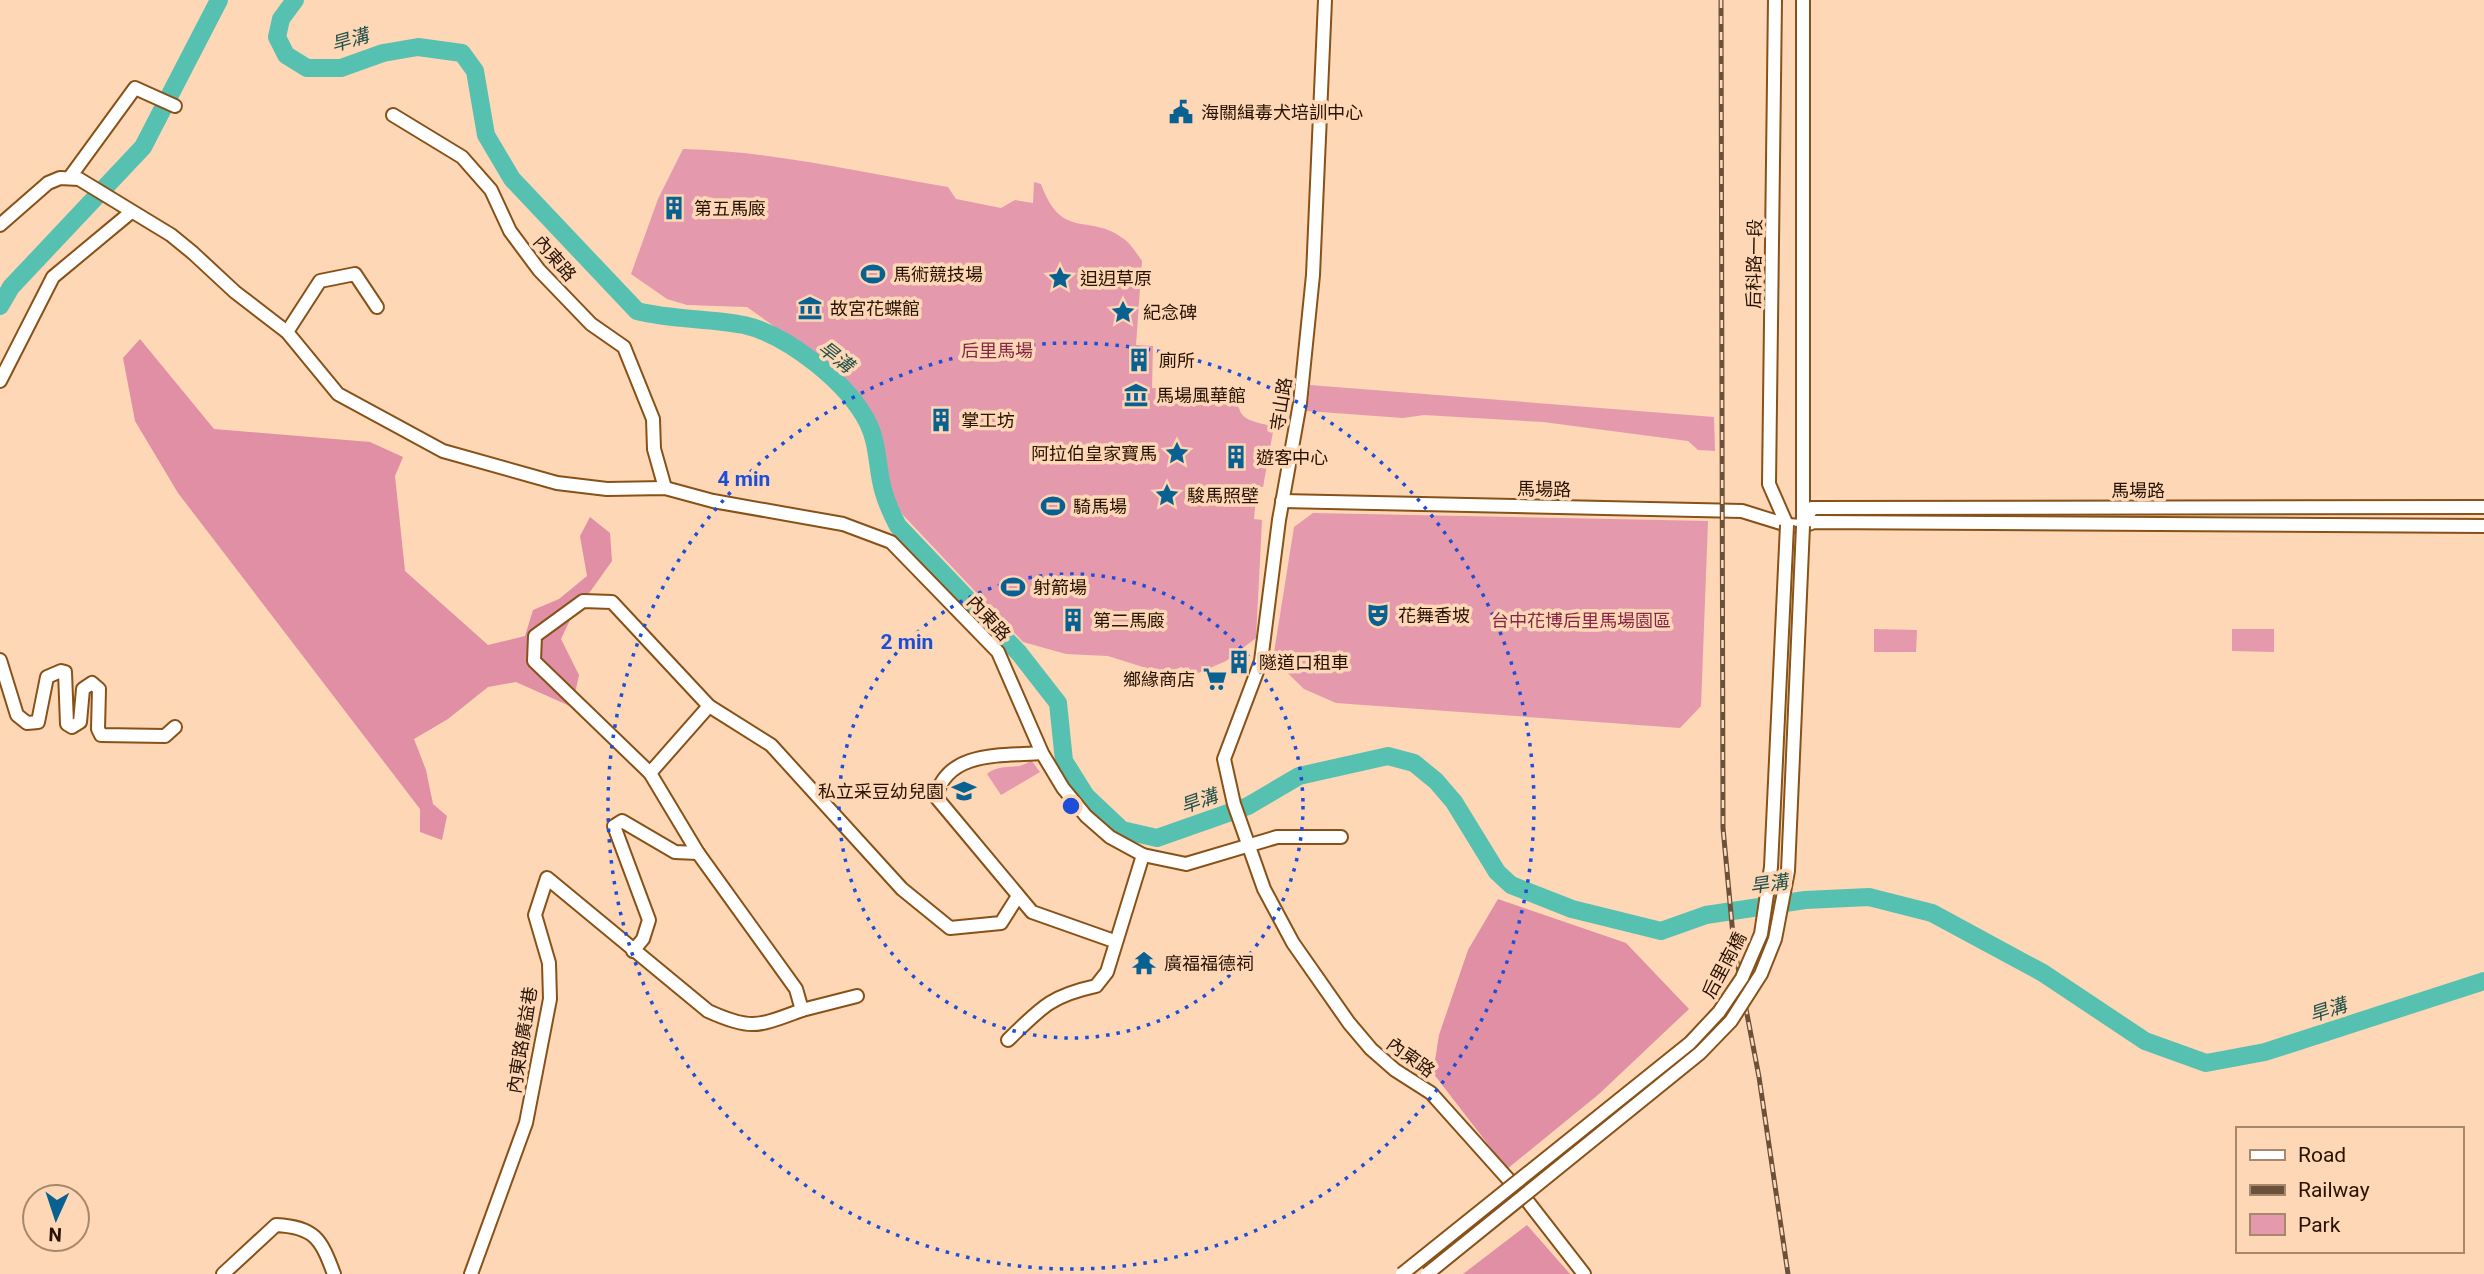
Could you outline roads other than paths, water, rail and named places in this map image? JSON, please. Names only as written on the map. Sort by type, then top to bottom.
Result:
[{"type":"street","name":"寺山路","points":[[1241,824],[1224,759],[1261,661],[1282,501],[1307,349],[1325,0]]},
{"type":"street","name":"后科路一段","points":[[1775,0],[1769,484],[1787,524]]},
{"type":"street","points":[[1803,0],[1804,526]]},
{"type":"street","points":[[0,225],[48,183],[74,178],[135,88],[175,106]]},
{"type":"street","name":"內東路","points":[[393,115],[462,158],[491,190],[510,231],[540,270],[591,324],[624,347],[653,419],[654,449],[665,488]]},
{"type":"street","name":"內東路","points":[[74,178],[171,235],[235,292],[287,332],[338,394],[443,451],[581,488],[665,488],[713,501],[843,524],[891,542],[912,560],[998,652],[1042,753],[1063,788],[1086,816],[1110,837],[1143,855],[1186,864],[1250,847]]},
{"type":"street","points":[[0,381],[53,276],[127,210]]},
{"type":"street","points":[[287,332],[320,281],[355,274],[377,307]]},
{"type":"street","name":"馬場路","points":[[1282,501],[1742,511],[1804,526],[1814,522],[2484,526]]},
{"type":"street","name":"馬場路","points":[[1804,526],[1812,508],[2484,507]]},
{"type":"street","name":"后里南橋","points":[[1402,1274],[1690,1044],[1719,1012],[1742,978],[1761,933],[1771,867],[1787,524]]},
{"type":"street","name":"后里南橋","points":[[1427,1274],[1700,1053],[1731,1021],[1762,974],[1775,939],[1788,871],[1804,526]]},
{"type":"street","points":[[802,1010],[796,989],[698,853],[650,773],[534,661],[535,636],[583,601],[612,603],[709,706],[771,745],[902,889],[950,928],[1000,923],[1017,896]]},
{"type":"street","points":[[0,660],[17,715],[27,723],[38,722],[47,677],[61,671],[65,672],[67,724],[72,727],[80,722],[83,689],[92,683],[100,689],[98,729],[101,735],[165,736],[175,727]]},
{"type":"street","points":[[650,773],[709,706]]},
{"type":"street","points":[[1042,753],[973,758],[954,768],[940,782],[936,797],[1032,912],[1114,941]]},
{"type":"street","points":[[633,951],[643,939],[649,920],[614,826],[622,821],[675,852],[698,853]]},
{"type":"street","name":"內東路","points":[[1241,824],[1279,917],[1349,1023],[1371,1049],[1395,1070],[1431,1093],[1525,1198],[1584,1274]]},
{"type":"street","points":[[1250,847],[1277,837],[1341,837]]},
{"type":"street","points":[[1008,1040],[1050,1000],[1064,993],[1096,986],[1107,972],[1114,941],[1143,855]]},
{"type":"street","name":"內東路廣益巷","points":[[471,1274],[526,1123],[550,999],[549,963],[535,915],[547,878],[708,1011],[738,1024],[761,1025],[802,1010],[857,996]]},
{"type":"street","points":[[223,1274],[276,1225],[307,1230],[323,1245],[334,1274]]},
{"type":"waterway","name":"旱溝","points":[[0,306],[11,287],[143,147],[219,0]]},
{"type":"waterway","name":"旱溝","points":[[295,0],[281,19],[277,37],[286,55],[307,68],[341,68],[383,53],[418,47],[462,53],[475,71],[486,135],[512,179],[637,311],[731,323],[761,330],[797,350],[832,377],[859,408],[868,423],[875,444],[884,493],[898,526],[1019,653],[1058,703],[1064,761],[1086,796],[1122,830],[1157,838],[1248,806],[1299,776],[1388,756],[1414,763],[1436,781],[1454,802],[1497,872],[1511,885],[1572,909],[1661,931],[1706,915],[1805,900],[1869,897],[1932,913],[2043,973],[2145,1041],[2206,1063],[2265,1052],[2484,981]]},
{"type":"railway","points":[[1721,0],[1723,828],[1734,946],[1759,1077],[1788,1274]]},
{"type":"place","name":"海關緝毒犬培訓中心","points":[[1181,112]]},
{"type":"place","name":"第五馬廄","points":[[674,208]]},
{"type":"place","name":"馬術競技場","points":[[873,274]]},
{"type":"place","name":"𨑨迌草原","points":[[1060,278]]},
{"type":"place","name":"故宮花蝶館","points":[[810,308]]},
{"type":"place","name":"紀念碑","points":[[1123,312]]},
{"type":"place","name":"廁所","points":[[1139,360]]},
{"type":"place","name":"馬場風華館","points":[[1136,395]]},
{"type":"place","name":"掌工坊","points":[[941,420]]},
{"type":"place","name":"阿拉伯皇家寶馬","points":[[1177,453]]},
{"type":"place","name":"遊客中心","points":[[1236,457]]},
{"type":"place","name":"駿馬照壁","points":[[1167,495]]},
{"type":"place","name":"騎馬場","points":[[1053,506]]},
{"type":"place","name":"射箭場","points":[[1013,587]]},
{"type":"place","name":"花舞香坡","points":[[1378,615]]},
{"type":"place","name":"第二馬廄","points":[[1073,620]]},
{"type":"place","name":"隧道口租車","points":[[1239,662]]},
{"type":"place","name":"鄉緣商店","points":[[1215,679]]},
{"type":"place","name":"私立采豆幼兒園","points":[[964,791]]},
{"type":"place","name":"廣福福德祠","points":[[1144,963]]},
{"type":"park label","name":"后里馬場","points":[[997,350]]},
{"type":"park label","name":"台中花博后里馬場園區","points":[[1581,620]]}]
